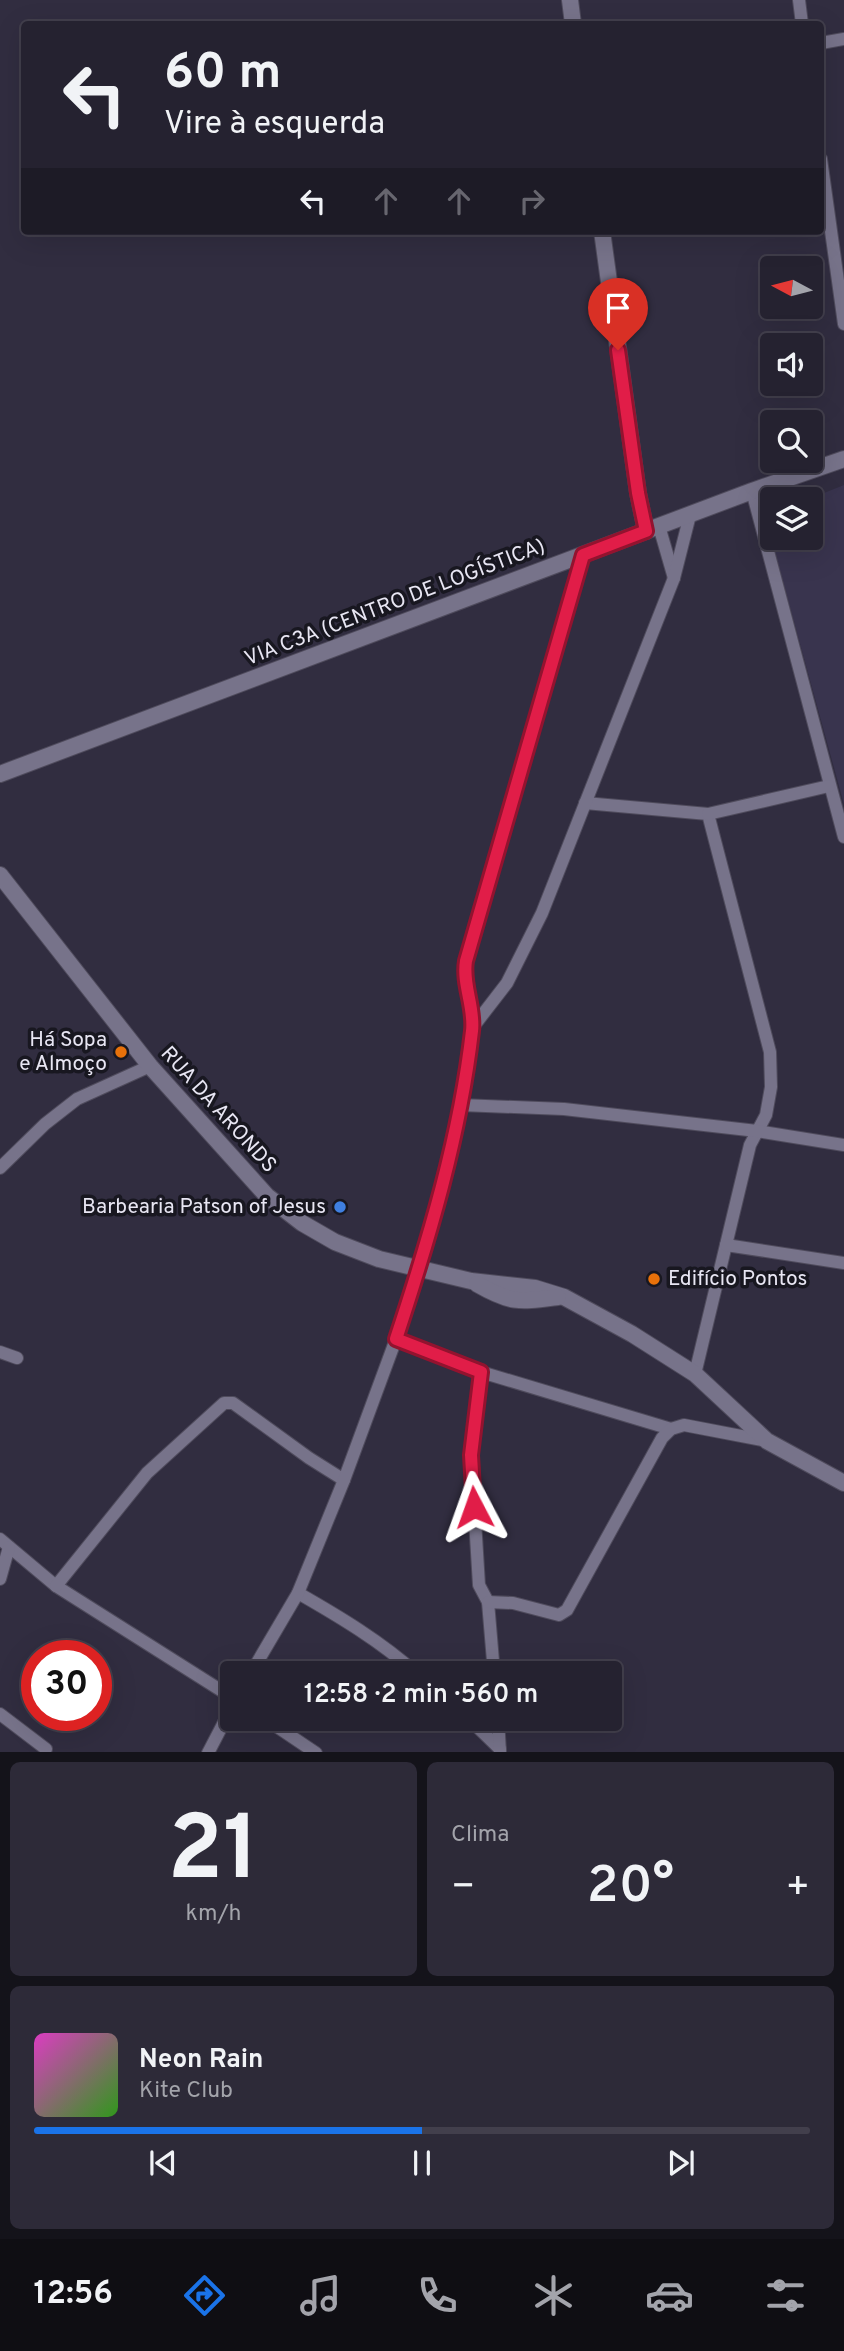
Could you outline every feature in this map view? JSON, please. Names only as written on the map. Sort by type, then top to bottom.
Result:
[{"type":"street","points":[[570,0],[573,21]]},
{"type":"street","points":[[799,0],[802,21]]},
{"type":"street","points":[[824,42],[844,39]]},
{"type":"street","points":[[824,174],[838,242],[844,324]]},
{"type":"street","points":[[603,235],[638,493],[674,578]]},
{"type":"street","name":"VIA C3A (CENTRO DE LOGÍSTICA)","points":[[0,774],[690,514],[844,459]]},
{"type":"street","points":[[752,491],[844,837]]},
{"type":"street","points":[[473,1027],[507,983],[536,927],[674,578],[690,514]]},
{"type":"street","points":[[258,1661],[298,1594],[344,1480],[396,1339],[443,1185],[461,1105],[473,1027],[465,975],[466,961],[583,555]]},
{"type":"street","points":[[584,803],[708,814],[829,786]]},
{"type":"street","points":[[708,814],[770,1052],[771,1087],[766,1115],[750,1145],[695,1374],[767,1441],[844,1483]]},
{"type":"street","name":"RUA DA ARONDS","points":[[0,875],[150,1066],[267,1196],[302,1223],[335,1242],[379,1259],[471,1281],[508,1300],[519,1302],[564,1297],[632,1334],[695,1374]]},
{"type":"street","points":[[0,1168],[45,1124],[77,1099],[150,1066]]},
{"type":"street","points":[[461,1105],[564,1109],[844,1145]]},
{"type":"street","points":[[726,1245],[844,1263]]},
{"type":"street","points":[[396,1339],[481,1372],[671,1429]]},
{"type":"street","points":[[0,1352],[17,1358]]},
{"type":"street","points":[[481,1372],[471,1455],[479,1585],[488,1602],[493,1661]]},
{"type":"street","points":[[56,1586],[147,1473],[224,1403],[233,1403],[344,1480]]},
{"type":"street","points":[[488,1602],[513,1603],[559,1615],[567,1610],[662,1438],[671,1429],[684,1425],[767,1441]]},
{"type":"street","points":[[5,1543],[56,1586],[220,1690]]},
{"type":"street","points":[[0,1579],[5,1543]]},
{"type":"street","points":[[298,1594],[359,1628],[402,1661]]},
{"type":"street","points":[[0,1714],[46,1749]]},
{"type":"street","points":[[208,1752],[220,1730]]},
{"type":"street","points":[[284,1731],[316,1752]]},
{"type":"street","points":[[481,1731],[500,1751]]},
{"type":"street","points":[[499,1731],[500,1751]]},
{"type":"shaded area","points":[[844,485],[844,804],[774,550],[823,550],[823,493]]},
{"type":"place","name":"Há Sopa e Almoço","points":[[121,1052]]},
{"type":"place","name":"Barbearia Patson of Jesus","points":[[340,1207]]},
{"type":"place","name":"Edifício Pontos","points":[[654,1279]]},
{"type":"route","points":[[474,1507],[471,1455],[481,1372],[396,1339],[443,1185],[461,1105],[473,1027],[465,975],[466,961],[583,555],[646,531],[618,350]]}]
